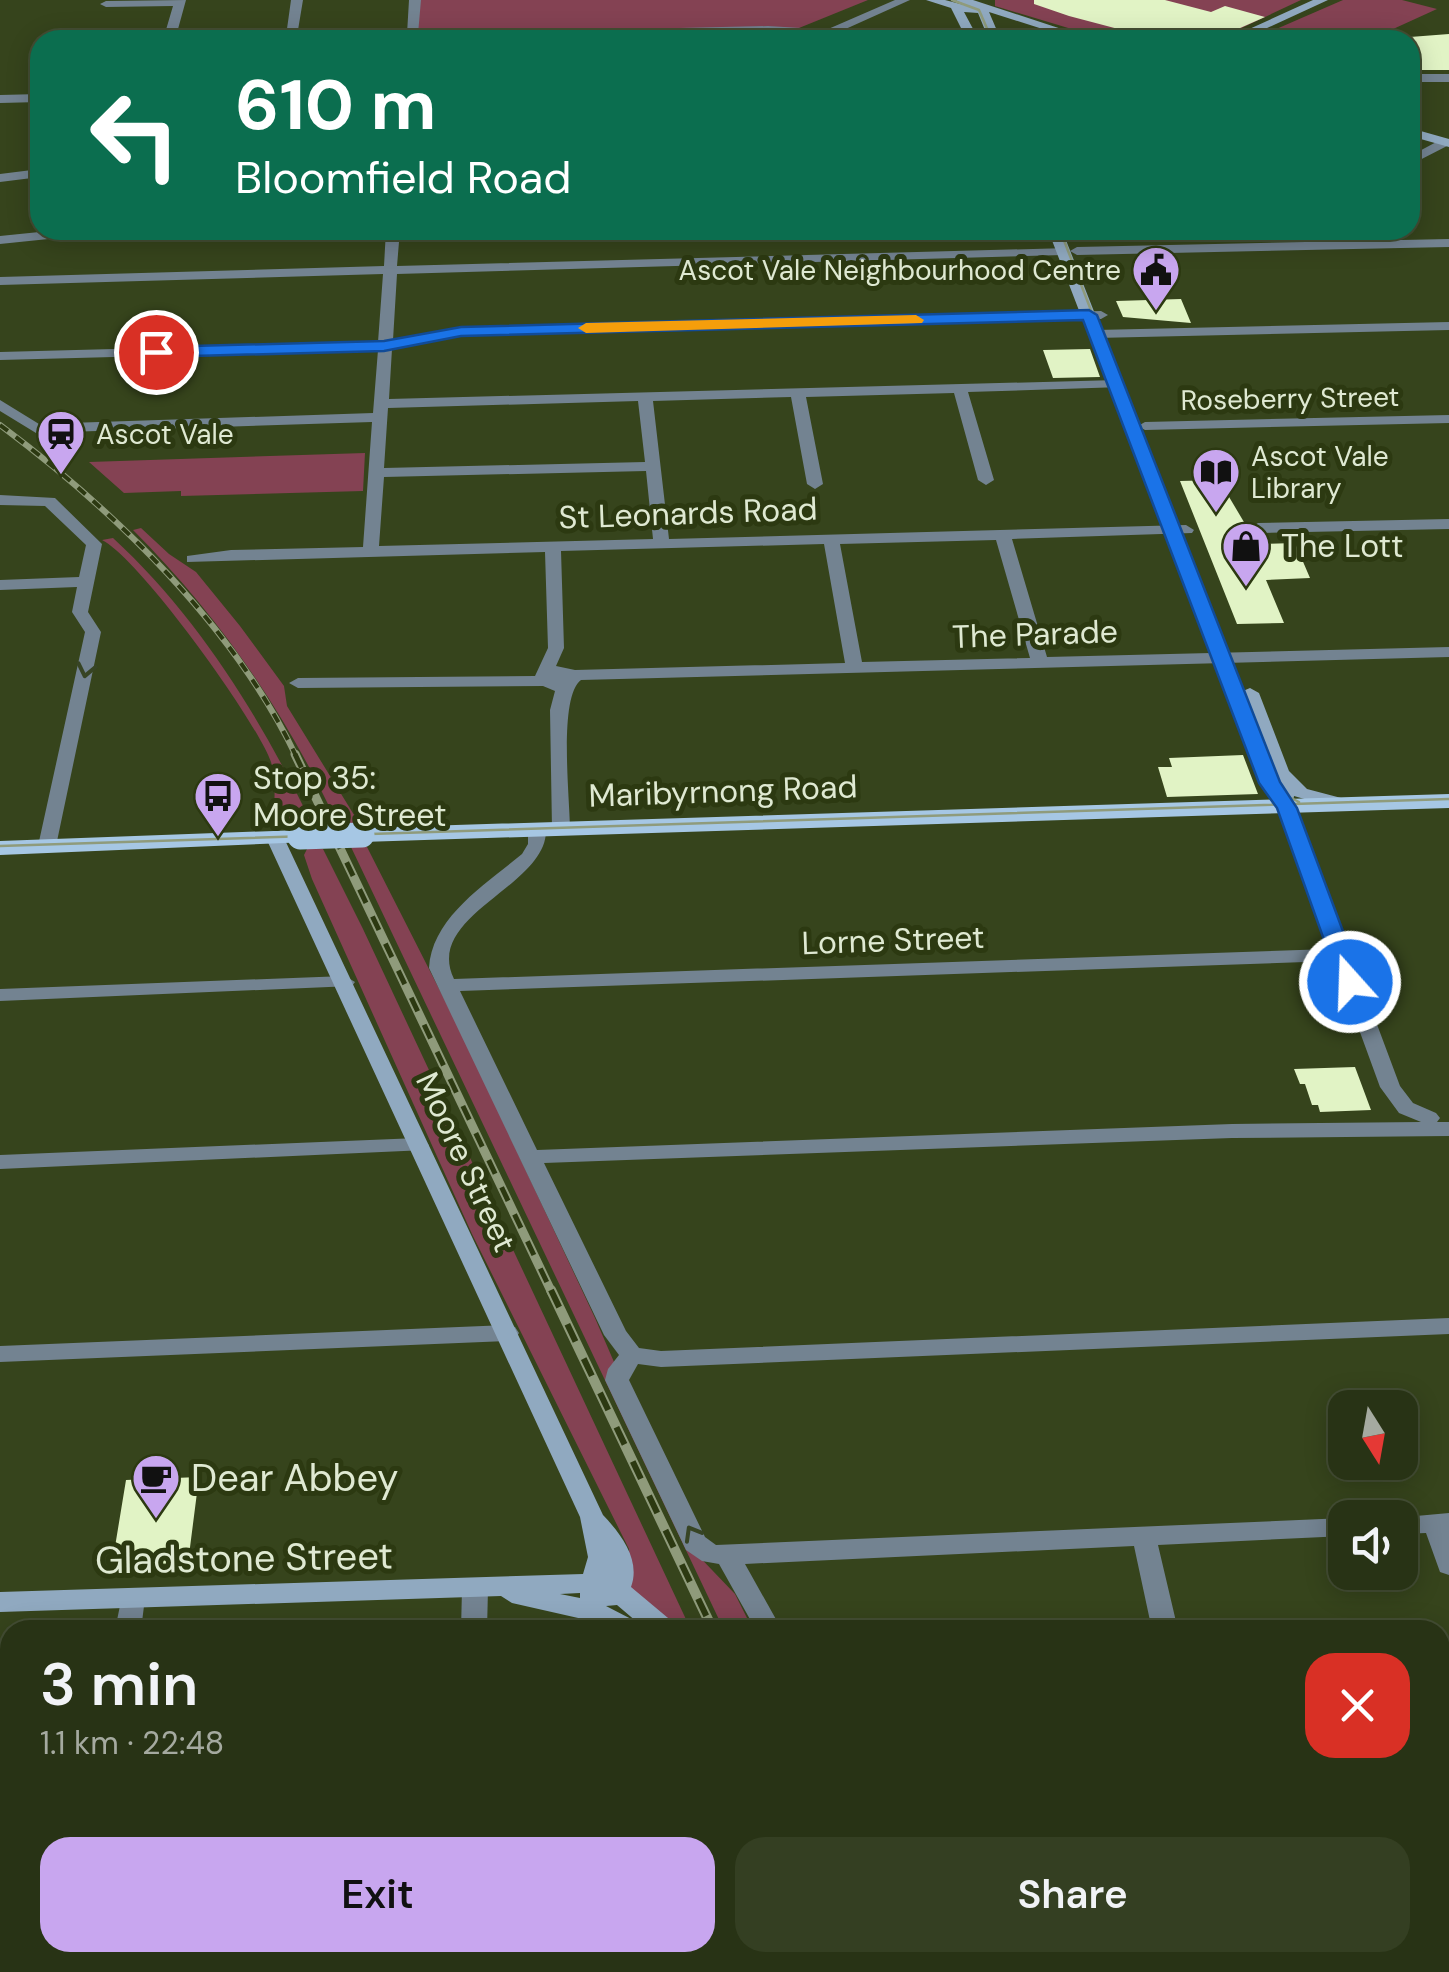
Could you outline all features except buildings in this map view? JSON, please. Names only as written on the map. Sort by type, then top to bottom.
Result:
[{"type":"main road","name":"Maribyrnong Road","points":[[0,848],[549,830],[1275,791],[1316,804],[1449,800]]},
{"type":"street","points":[[292,30],[297,0]]},
{"type":"street","points":[[413,30],[415,0]]},
{"type":"street","points":[[806,30],[875,0]]},
{"type":"street","points":[[842,30],[904,0]]},
{"type":"street","points":[[932,0],[962,3],[1056,30]]},
{"type":"street","points":[[1254,30],[1322,0]]},
{"type":"street","points":[[106,4],[180,1],[172,30]]},
{"type":"street","points":[[962,3],[985,14],[1056,30]]},
{"type":"street","points":[[962,3],[969,30]]},
{"type":"street","points":[[985,14],[991,30]]},
{"type":"street","points":[[1420,78],[1449,78]]},
{"type":"street","points":[[0,98],[30,98]]},
{"type":"street","points":[[1420,135],[1448,143]]},
{"type":"street","points":[[1420,156],[1448,143]]},
{"type":"street","points":[[0,178],[30,174]]},
{"type":"street","points":[[0,240],[30,237]]},
{"type":"street","points":[[372,552],[392,240]]},
{"type":"street","points":[[1062,240],[1070,251],[1180,530],[1390,1097],[1409,1120]]},
{"type":"street","points":[[1069,240],[1070,251]]},
{"type":"street","points":[[0,280],[389,267],[1449,243]]},
{"type":"street","points":[[0,356],[384,346],[461,332],[1095,315]]},
{"type":"street","points":[[1102,334],[1449,326]]},
{"type":"street","points":[[0,404],[36,428],[645,397],[1123,384]]},
{"type":"street","points":[[960,389],[986,480]]},
{"type":"street","points":[[798,392],[815,484]]},
{"type":"street","points":[[645,397],[662,544]]},
{"type":"street","name":"Roseberry Street","points":[[1139,426],[1449,419]]},
{"type":"street","points":[[376,473],[652,466]]},
{"type":"street","points":[[0,500],[43,498],[94,544],[80,612],[93,632],[47,846]]},
{"type":"street","points":[[1258,528],[1449,524]]},
{"type":"street","name":"St Leonards Road","points":[[192,560],[1180,530]]},
{"type":"street","points":[[1003,535],[1040,664]]},
{"type":"street","points":[[831,540],[855,670]]},
{"type":"street","points":[[553,547],[559,710],[549,830],[530,857],[457,922],[439,945],[439,968],[616,1334],[632,1355],[649,1360],[712,1358],[1449,1326]]},
{"type":"street","points":[[0,586],[86,582]]},
{"type":"street","name":"The Parade","points":[[298,683],[1449,652]]},
{"type":"street","points":[[1275,791],[1342,803]]},
{"type":"street","name":"Moore Street","points":[[275,838],[592,1517],[620,1552],[605,1587]]},
{"type":"street","name":"Lorne Street","points":[[448,985],[1340,955]]},
{"type":"street","points":[[0,995],[344,982]]},
{"type":"street","points":[[1323,1129],[1409,1120]]},
{"type":"street","points":[[530,1157],[1323,1129],[1409,1120],[1449,1129]]},
{"type":"street","points":[[0,1162],[418,1145]]},
{"type":"street","points":[[0,1354],[507,1333]]},
{"type":"street","points":[[632,1355],[617,1376],[619,1387],[696,1543],[711,1554],[1328,1528]]},
{"type":"street","points":[[1442,1523],[1449,1565]]},
{"type":"street","points":[[1144,1536],[1163,1620]]},
{"type":"street","points":[[727,1554],[763,1620]]},
{"type":"street","name":"Gladstone Street","points":[[0,1602],[482,1589],[536,1583],[605,1587]]},
{"type":"street","points":[[611,1620],[593,1611],[605,1587],[652,1620]]},
{"type":"street","points":[[476,1620],[482,1589]]},
{"type":"street","name":"Gladstone Street","points":[[482,1589],[593,1611]]},
{"type":"street","points":[[129,1620],[132,1598]]},
{"type":"shaded area","points":[[419,0],[868,0],[799,28],[417,30]]},
{"type":"shaded area","points":[[995,0],[1301,0],[1237,30],[1075,30],[995,6]]},
{"type":"shaded area","points":[[1343,0],[1402,0],[1437,9],[1391,30],[1274,30]]},
{"type":"shaded area","points":[[365,453],[363,491],[181,496],[181,491],[124,493],[89,462]]},
{"type":"shaded area","points":[[141,528],[196,572],[240,626],[284,686],[287,706],[359,823],[337,823],[273,705],[222,631],[133,530]]},
{"type":"shaded area","points":[[113,538],[173,601],[226,671],[312,824],[273,824],[274,777],[261,741],[195,642],[142,577],[102,540]]},
{"type":"shaded area","points":[[351,847],[367,847],[462,1034],[595,1318],[614,1362],[613,1377],[690,1547],[735,1594],[748,1620],[719,1620]]},
{"type":"shaded area","points":[[307,849],[323,849],[363,929],[686,1620],[664,1620],[630,1590],[629,1549],[472,1234],[304,855]]},
{"type":"tram line","points":[[952,0],[979,10],[988,30]]},
{"type":"tram line","points":[[1064,240],[1273,782],[1283,794],[1299,802]]},
{"type":"tram line","points":[[0,846],[1449,799]]},
{"type":"railway","points":[[0,425],[86,494],[168,574],[240,661],[296,755]]},
{"type":"railway","points":[[296,755],[552,1293]]},
{"type":"railway","points":[[551,1290],[708,1620]]},
{"type":"slow traffic","points":[[586,328],[916,320]]},
{"type":"place","name":"Ascot Vale Neighbourhood Centre","points":[[1156,312]]},
{"type":"place","name":"Ascot Vale","points":[[61,476]]},
{"type":"place","name":"Ascot Vale Library","points":[[1216,514]]},
{"type":"place","name":"The Lott","points":[[1246,588]]},
{"type":"place","name":"Stop 35: Moore Street","points":[[218,838]]},
{"type":"place","name":"Dear Abbey","points":[[156,1520]]},
{"type":"route","points":[[156,352],[384,346],[461,332],[1089,315],[1270,783],[1287,808],[1350,982]]}]
